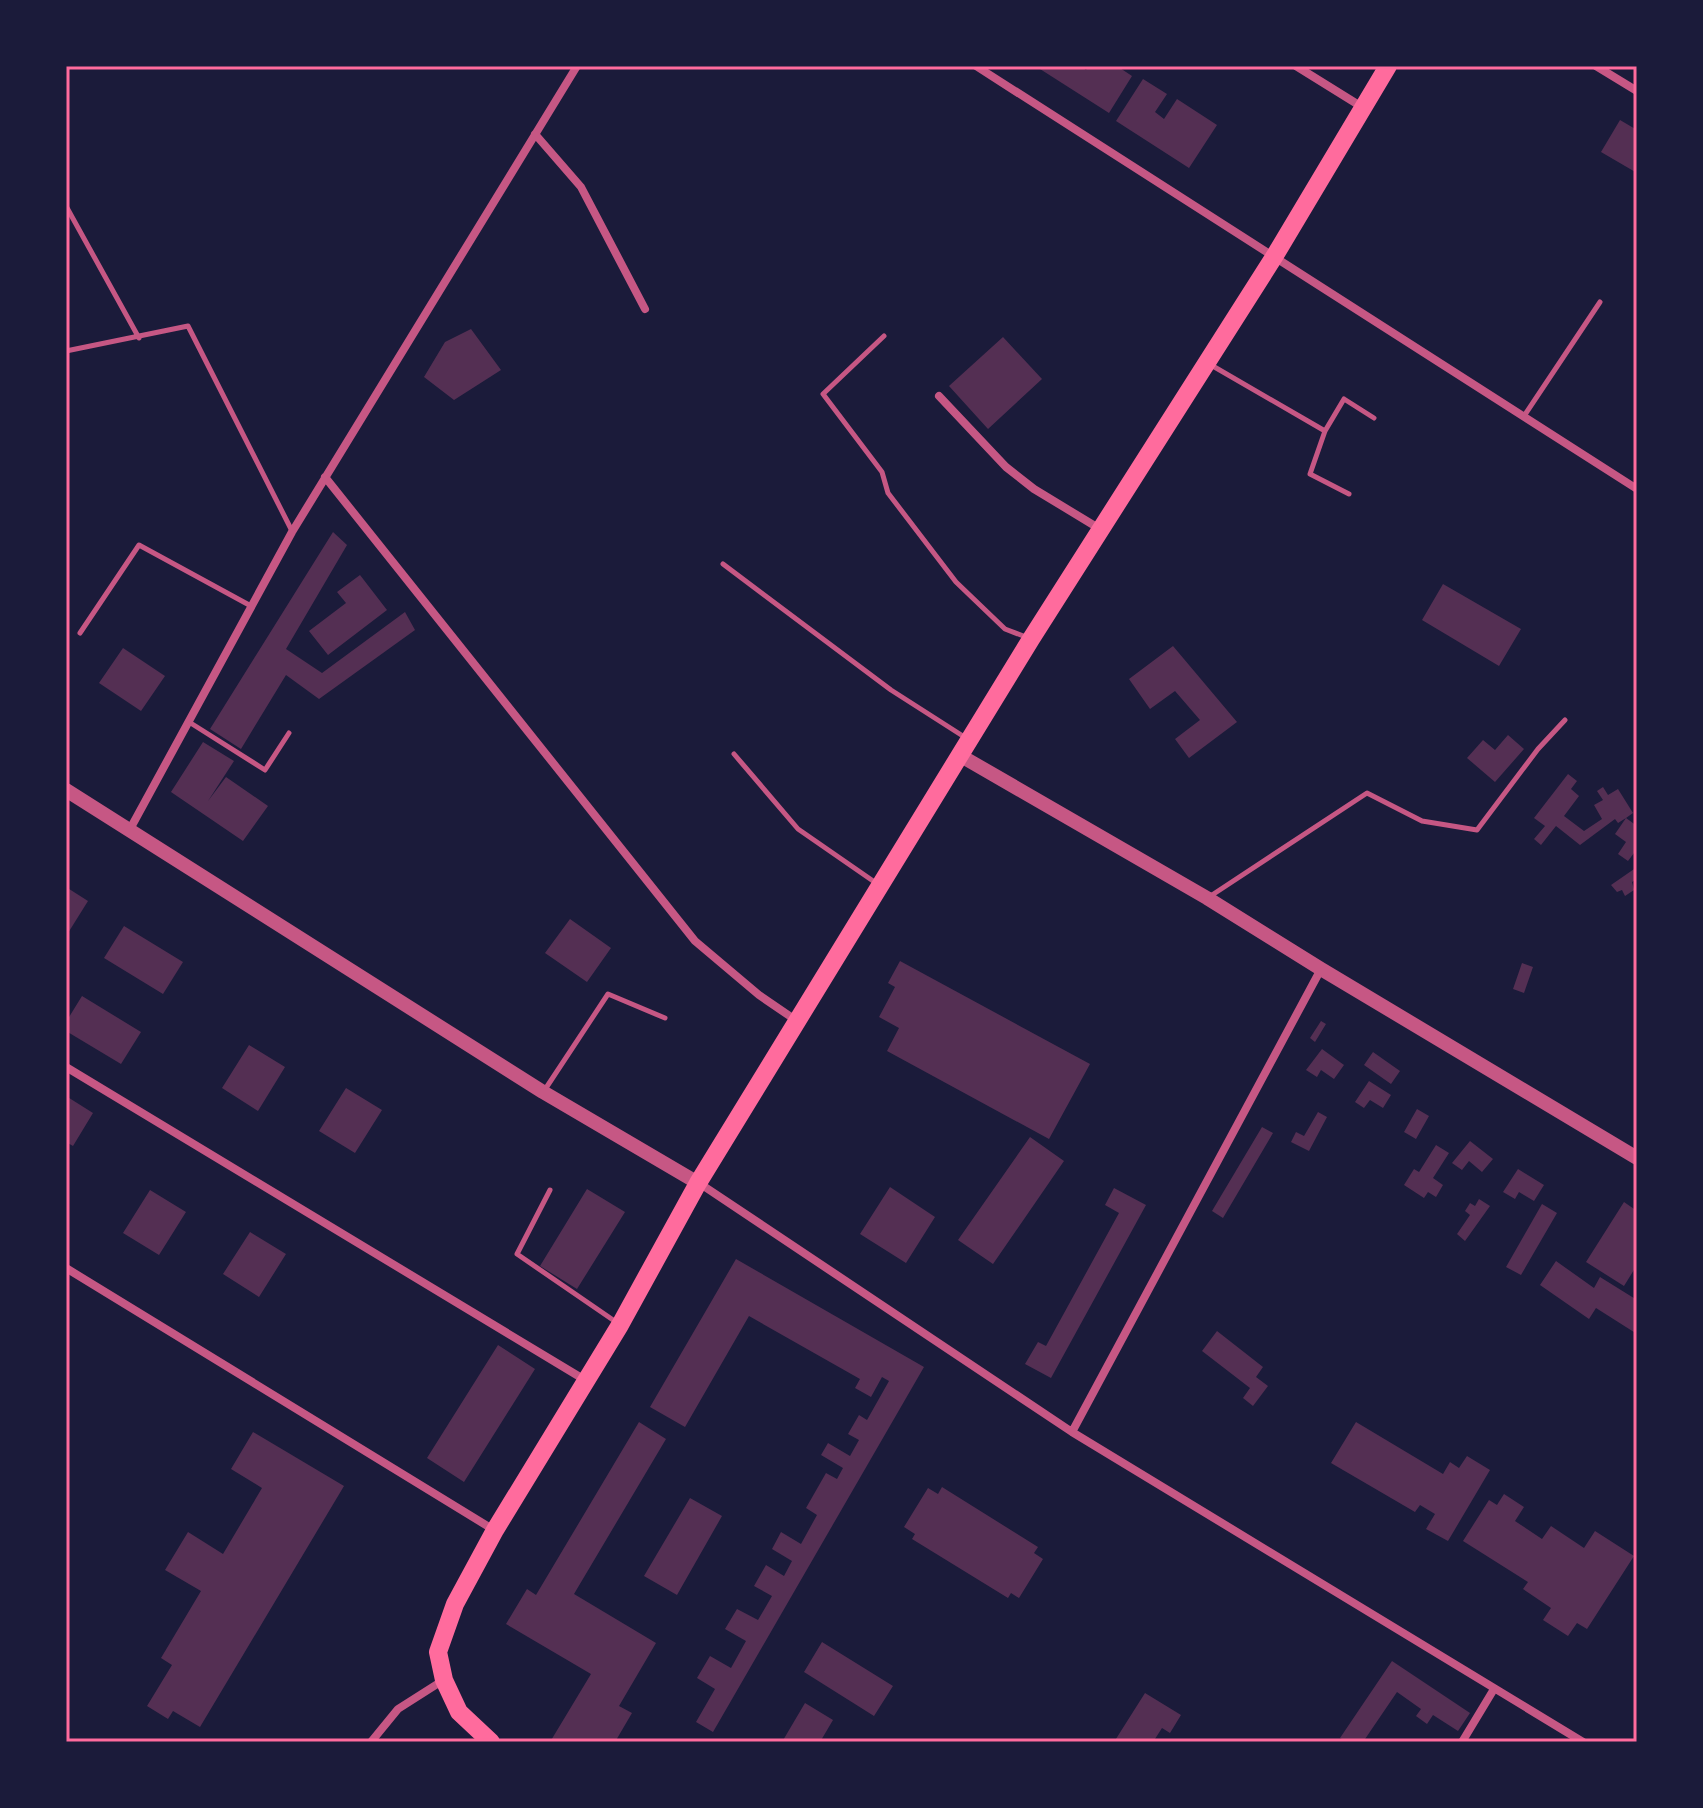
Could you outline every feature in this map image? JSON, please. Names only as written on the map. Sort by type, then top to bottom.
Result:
[{"type":"highway","points":[[491,1742],[459,1712],[444,1680],[438,1652],[455,1604],[495,1530],[620,1325],[698,1183],[1031,639],[1274,257],[1388,66]]},
{"type":"street","points":[[129,831],[292,532],[577,66]]},
{"type":"street","points":[[976,66],[1637,489]]},
{"type":"street","points":[[1296,66],[1363,108]]},
{"type":"street","points":[[1596,66],[1637,91]]},
{"type":"street","points":[[535,134],[581,187],[645,309]]},
{"type":"street","points":[[939,396],[1006,467],[1034,489],[1100,530]]},
{"type":"street","points":[[325,477],[695,941],[759,995],[797,1021]]},
{"type":"street","points":[[965,748],[1321,969],[1637,1158]]},
{"type":"street","points":[[66,790],[543,1092],[698,1183],[1072,1432],[1583,1742]]},
{"type":"street","points":[[1072,1432],[1321,969]]},
{"type":"street","points":[[66,1067],[586,1381]]},
{"type":"street","points":[[66,1268],[495,1530]]},
{"type":"street","points":[[371,1742],[398,1709],[444,1680]]},
{"type":"street","points":[[1462,1742],[1494,1689]]},
{"type":"lane","points":[[66,206],[139,338]]},
{"type":"lane","points":[[1524,416],[1600,302]]},
{"type":"lane","points":[[66,351],[188,326],[292,532]]},
{"type":"lane","points":[[884,336],[823,394],[882,472],[888,493],[956,582],[1005,629],[1031,639]]},
{"type":"lane","points":[[1207,362],[1325,431]]},
{"type":"lane","points":[[1349,494],[1310,474],[1325,431],[1344,399],[1374,418]]},
{"type":"lane","points":[[80,633],[139,545],[252,606]]},
{"type":"lane","points":[[723,564],[965,748]]},
{"type":"lane","points":[[1207,898],[1367,793],[1422,821],[1477,830],[1538,749],[1565,720]]},
{"type":"lane","points":[[189,722],[265,770],[289,733]]},
{"type":"lane","points":[[734,754],[798,829],[880,886]]},
{"type":"lane","points":[[543,1092],[608,994],[665,1018]]},
{"type":"lane","points":[[550,1190],[517,1254],[620,1325]]},
{"type":"building","points":[[1042,66],[1080,66],[1086,70],[1089,66],[1117,66],[1132,76],[1109,113],[1040,69]]},
{"type":"building","points":[[1143,79],[1167,94],[1155,112],[1164,119],[1177,99],[1217,125],[1189,168],[1116,121]]},
{"type":"building","points":[[1620,120],[1637,130],[1637,173],[1601,152]]},
{"type":"building","points":[[471,329],[501,370],[454,400],[424,377],[445,342]]},
{"type":"building","points":[[1003,337],[1042,379],[988,429],[949,386]]},
{"type":"building","points":[[333,532],[347,545],[286,649],[322,673],[405,612],[415,630],[319,699],[286,675],[241,749],[210,729]]},
{"type":"building","points":[[360,575],[387,610],[328,655],[309,631],[346,603],[337,592]]},
{"type":"building","points":[[1443,584],[1521,629],[1499,666],[1422,620]]},
{"type":"building","points":[[1173,646],[1237,722],[1189,758],[1175,739],[1200,720],[1175,691],[1150,709],[1129,679]]},
{"type":"building","points":[[123,648],[165,676],[141,711],[99,683]]},
{"type":"building","points":[[1508,735],[1524,749],[1495,782],[1467,758],[1483,740],[1495,750]]},
{"type":"building","points":[[203,742],[234,761],[208,801],[226,777],[268,806],[243,841],[171,792]]},
{"type":"building","points":[[1568,774],[1577,781],[1571,789],[1579,796],[1564,816],[1584,831],[1602,819],[1594,805],[1603,800],[1597,791],[1603,787],[1608,795],[1618,789],[1633,813],[1618,823],[1615,819],[1580,845],[1556,826],[1541,845],[1534,839],[1545,826],[1534,818]]},
{"type":"building","points":[[1626,818],[1637,826],[1637,849],[1628,861],[1618,854],[1626,842],[1615,834]]},
{"type":"building","points":[[1637,867],[1637,879],[1632,882],[1634,890],[1625,896],[1622,890],[1617,892],[1611,885]]},
{"type":"building","points":[[66,887],[88,901],[68,933],[66,932]]},
{"type":"building","points":[[570,919],[611,948],[587,982],[545,953]]},
{"type":"building","points":[[124,926],[183,962],[163,994],[104,958]]},
{"type":"building","points":[[900,961],[1090,1064],[1049,1139],[887,1051],[899,1028],[879,1017],[895,987],[888,983]]},
{"type":"building","points":[[1522,963],[1533,967],[1524,993],[1513,989]]},
{"type":"building","points":[[82,996],[141,1032],[121,1064],[66,1031],[66,1022]]},
{"type":"building","points":[[1321,1021],[1326,1024],[1315,1042],[1310,1038]]},
{"type":"building","points":[[249,1045],[285,1067],[258,1111],[222,1088]]},
{"type":"building","points":[[1322,1049],[1344,1065],[1334,1079],[1321,1070],[1317,1077],[1306,1070]]},
{"type":"building","points":[[1373,1052],[1400,1071],[1391,1084],[1364,1065]]},
{"type":"building","points":[[1369,1081],[1391,1095],[1383,1108],[1370,1100],[1364,1108],[1355,1102]]},
{"type":"building","points":[[346,1088],[382,1110],[355,1153],[319,1131]]},
{"type":"building","points":[[66,1096],[93,1113],[73,1146],[66,1142]]},
{"type":"building","points":[[1417,1109],[1429,1116],[1416,1139],[1404,1132]]},
{"type":"building","points":[[1318,1112],[1327,1117],[1309,1151],[1291,1142],[1296,1132],[1304,1136]]},
{"type":"building","points":[[1262,1127],[1273,1133],[1223,1218],[1212,1211]]},
{"type":"building","points":[[1030,1137],[1064,1161],[993,1264],[958,1240]]},
{"type":"building","points":[[1470,1141],[1493,1159],[1482,1172],[1469,1161],[1462,1170],[1452,1163]]},
{"type":"building","points":[[1436,1145],[1449,1153],[1433,1178],[1443,1185],[1436,1197],[1428,1192],[1424,1198],[1404,1185],[1414,1169],[1419,1172]]},
{"type":"building","points":[[1518,1169],[1544,1185],[1534,1201],[1519,1192],[1515,1199],[1503,1192]]},
{"type":"building","points":[[890,1187],[935,1217],[906,1263],[860,1234]]},
{"type":"building","points":[[1114,1188],[1146,1205],[1051,1378],[1025,1364],[1038,1342],[1046,1346],[1119,1213],[1105,1205]]},
{"type":"building","points":[[587,1189],[625,1212],[577,1289],[540,1266]]},
{"type":"building","points":[[150,1190],[186,1212],[159,1255],[123,1233]]},
{"type":"building","points":[[1479,1199],[1490,1206],[1465,1241],[1457,1234],[1470,1215],[1465,1211],[1470,1203],[1475,1206]]},
{"type":"building","points":[[1624,1202],[1637,1211],[1637,1265],[1624,1286],[1586,1262]]},
{"type":"building","points":[[1542,1204],[1557,1213],[1521,1275],[1506,1267]]},
{"type":"building","points":[[250,1232],[286,1254],[259,1297],[223,1274]]},
{"type":"building","points":[[736,1259],[924,1367],[713,1732],[696,1722],[715,1689],[697,1678],[710,1656],[731,1668],[746,1641],[725,1629],[737,1609],[758,1620],[772,1596],[754,1586],[766,1565],[784,1576],[792,1561],[772,1549],[781,1532],[801,1544],[817,1515],[806,1508],[826,1473],[837,1479],[843,1468],[821,1455],[828,1443],[850,1456],[859,1440],[848,1434],[859,1415],[867,1420],[889,1381],[882,1377],[871,1397],[855,1388],[860,1379],[749,1316],[685,1427],[650,1407]]},
{"type":"building","points":[[1556,1261],[1594,1288],[1600,1277],[1637,1300],[1637,1334],[1596,1308],[1589,1319],[1540,1285]]},
{"type":"building","points":[[1217,1331],[1263,1367],[1256,1377],[1268,1386],[1253,1406],[1243,1398],[1250,1388],[1202,1351]]},
{"type":"building","points":[[498,1345],[535,1369],[464,1482],[427,1458]]},
{"type":"building","points":[[639,1422],[666,1439],[574,1594],[656,1643],[619,1706],[632,1713],[615,1742],[550,1742],[591,1674],[506,1624],[527,1589],[536,1595]]},
{"type":"building","points":[[1356,1422],[1443,1474],[1450,1462],[1459,1468],[1467,1456],[1490,1470],[1448,1541],[1426,1529],[1435,1514],[1420,1505],[1415,1512],[1331,1463]]},
{"type":"building","points":[[253,1432],[344,1486],[200,1727],[173,1711],[168,1719],[147,1706],[172,1665],[161,1658],[201,1591],[165,1570],[188,1532],[223,1554],[262,1488],[231,1469]]},
{"type":"building","points":[[942,1487],[1038,1547],[1034,1553],[1043,1559],[1019,1598],[1011,1593],[1008,1598],[912,1539],[915,1534],[904,1527],[928,1488],[938,1494]]},
{"type":"building","points":[[1504,1494],[1524,1507],[1515,1521],[1542,1539],[1551,1526],[1584,1548],[1595,1531],[1634,1556],[1587,1629],[1577,1623],[1568,1636],[1543,1620],[1551,1608],[1523,1589],[1528,1582],[1463,1541],[1489,1500],[1497,1505]]},
{"type":"building","points":[[690,1498],[722,1516],[677,1595],[644,1576]]},
{"type":"building","points":[[822,1642],[893,1686],[874,1716],[804,1672]]},
{"type":"building","points":[[1392,1661],[1470,1713],[1458,1731],[1433,1715],[1427,1724],[1416,1716],[1421,1709],[1397,1692],[1363,1742],[1347,1742],[1340,1738]]},
{"type":"building","points":[[1145,1693],[1181,1715],[1170,1733],[1162,1728],[1153,1742],[1114,1742]]},
{"type":"building","points":[[805,1703],[833,1720],[820,1742],[782,1742]]}]
